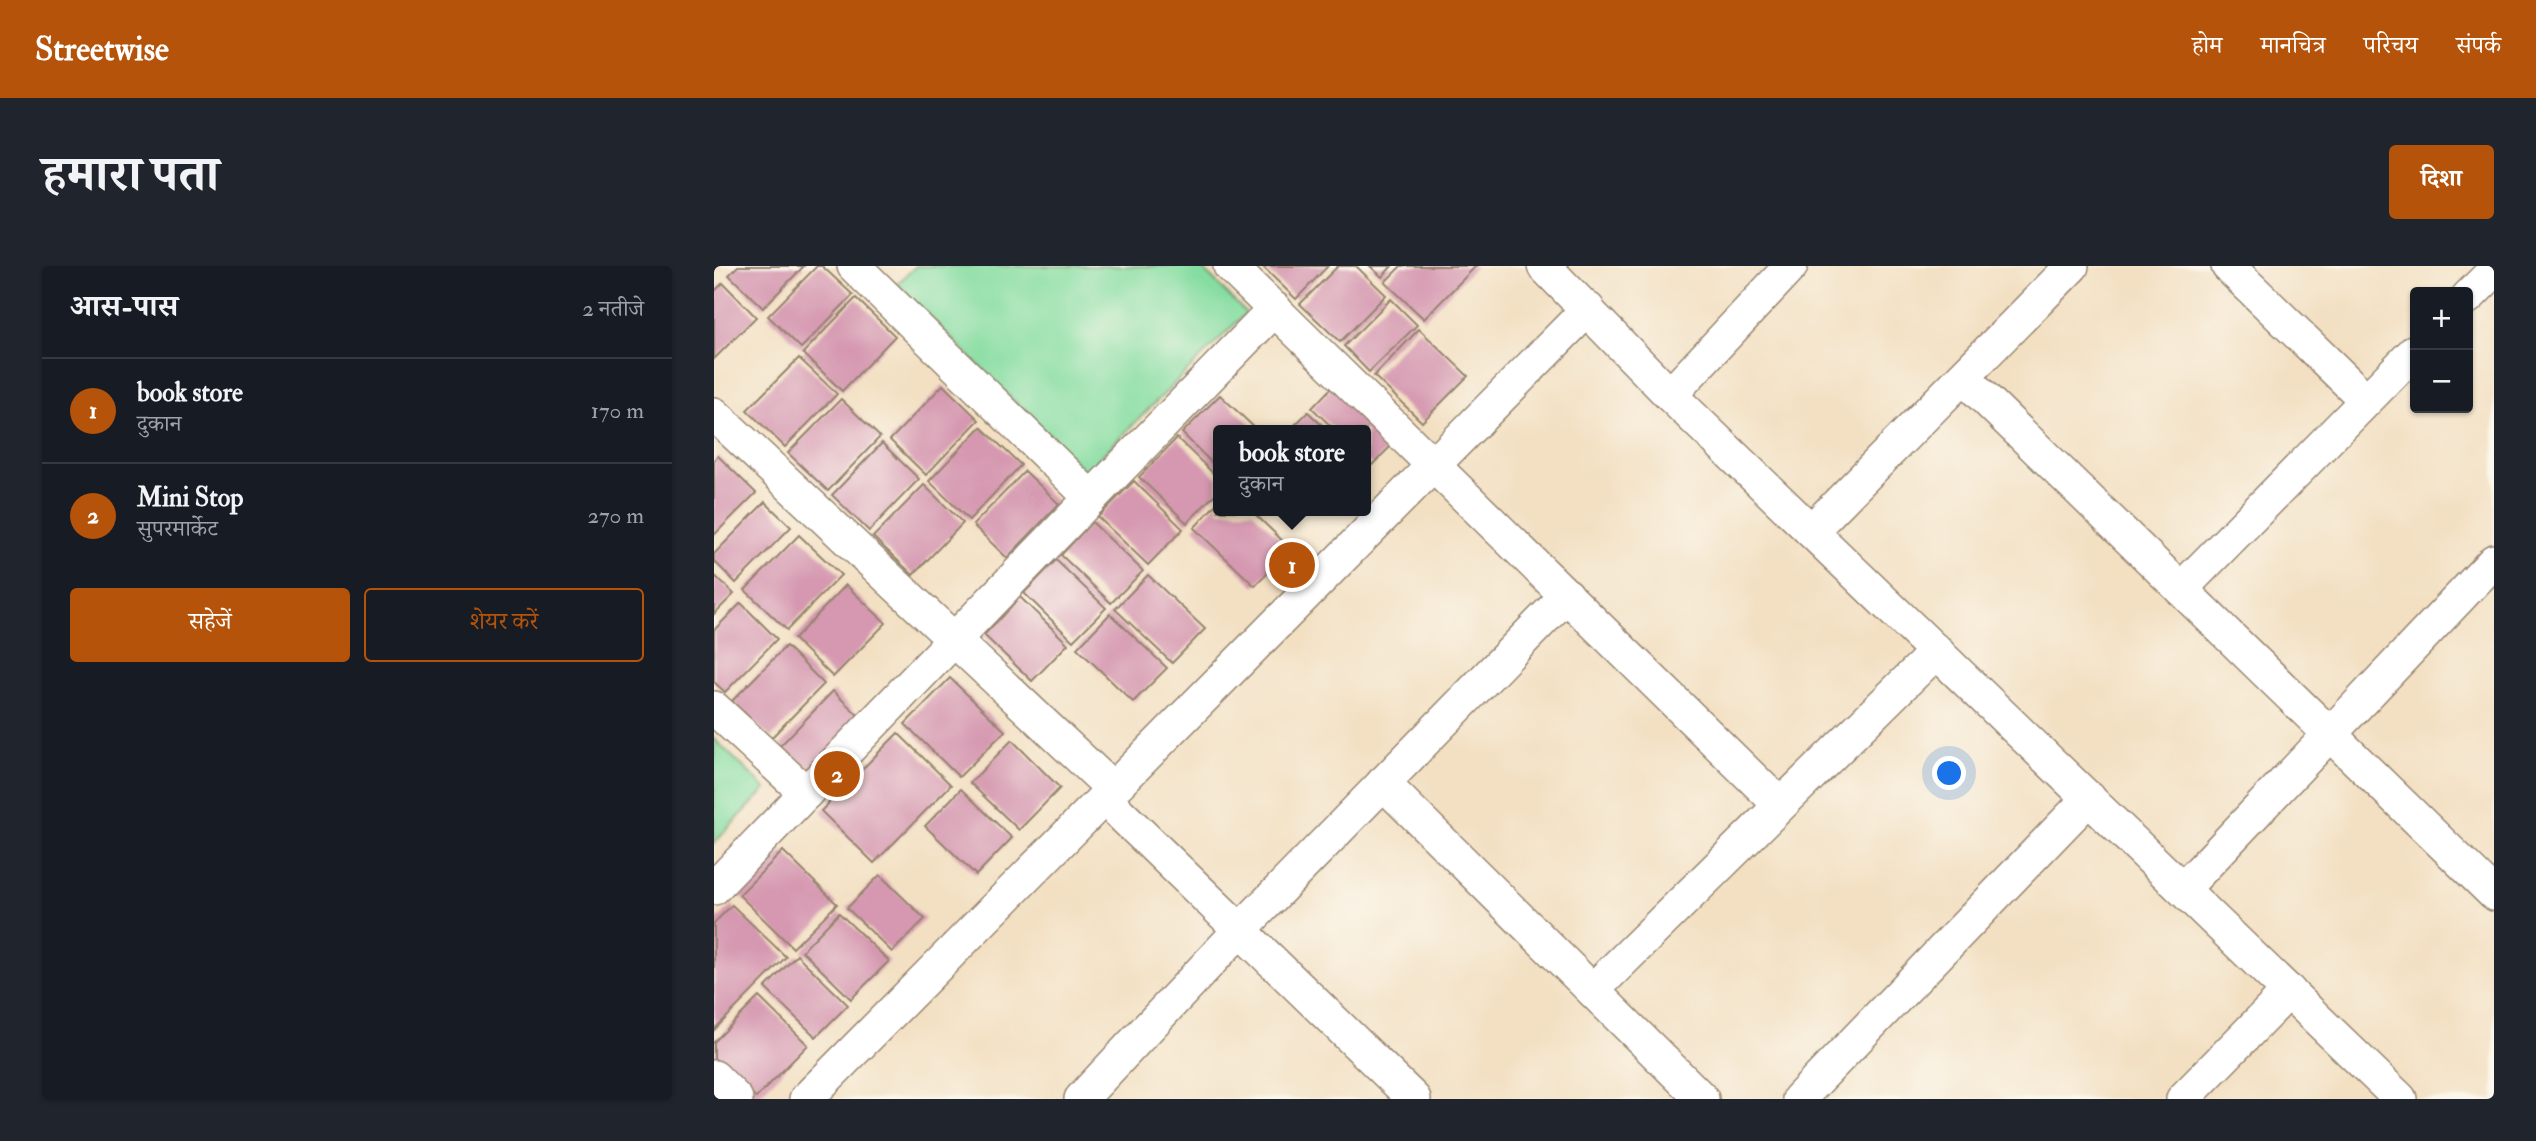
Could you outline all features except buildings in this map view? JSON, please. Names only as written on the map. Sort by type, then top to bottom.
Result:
[{"type":"street","points":[[1230,266],[1780,805]]},
{"type":"street","points":[[1544,266],[1670,395],[2400,1099]]},
{"type":"street","points":[[1670,395],[1791,266]]},
{"type":"street","points":[[1811,531],[2072,266]]},
{"type":"street","points":[[2228,266],[2366,400]]},
{"type":"street","points":[[867,270],[1091,498]]},
{"type":"street","points":[[2473,292],[2494,271]]},
{"type":"street","points":[[714,888],[1275,309]]},
{"type":"street","points":[[806,1099],[1588,309]]},
{"type":"street","points":[[2181,589],[2410,356]]},
{"type":"street","points":[[1963,377],[2330,733],[2488,876]]},
{"type":"street","points":[[714,414],[954,640],[1240,930],[1414,1099]]},
{"type":"street","points":[[2183,889],[2494,561]]},
{"type":"street","points":[[1095,1094],[1240,930],[1567,595]]},
{"type":"street","points":[[1593,990],[1937,651]]},
{"type":"street","points":[[714,708],[806,793]]},
{"type":"street","points":[[1384,783],[1702,1099]]},
{"type":"street","points":[[1799,1099],[2089,798]]},
{"type":"street","points":[[2183,1099],[2288,991]]},
{"type":"street","points":[[714,1077],[736,1099]]},
{"type":"green space","points":[[916,266],[1200,266],[1246,313],[1085,472],[897,284]]},
{"type":"green space","points":[[714,739],[766,789],[714,843]]},
{"type":"place","name":"book store","points":[[1292,565]]},
{"type":"place","name":"Mini Stop","points":[[837,774]]}]
